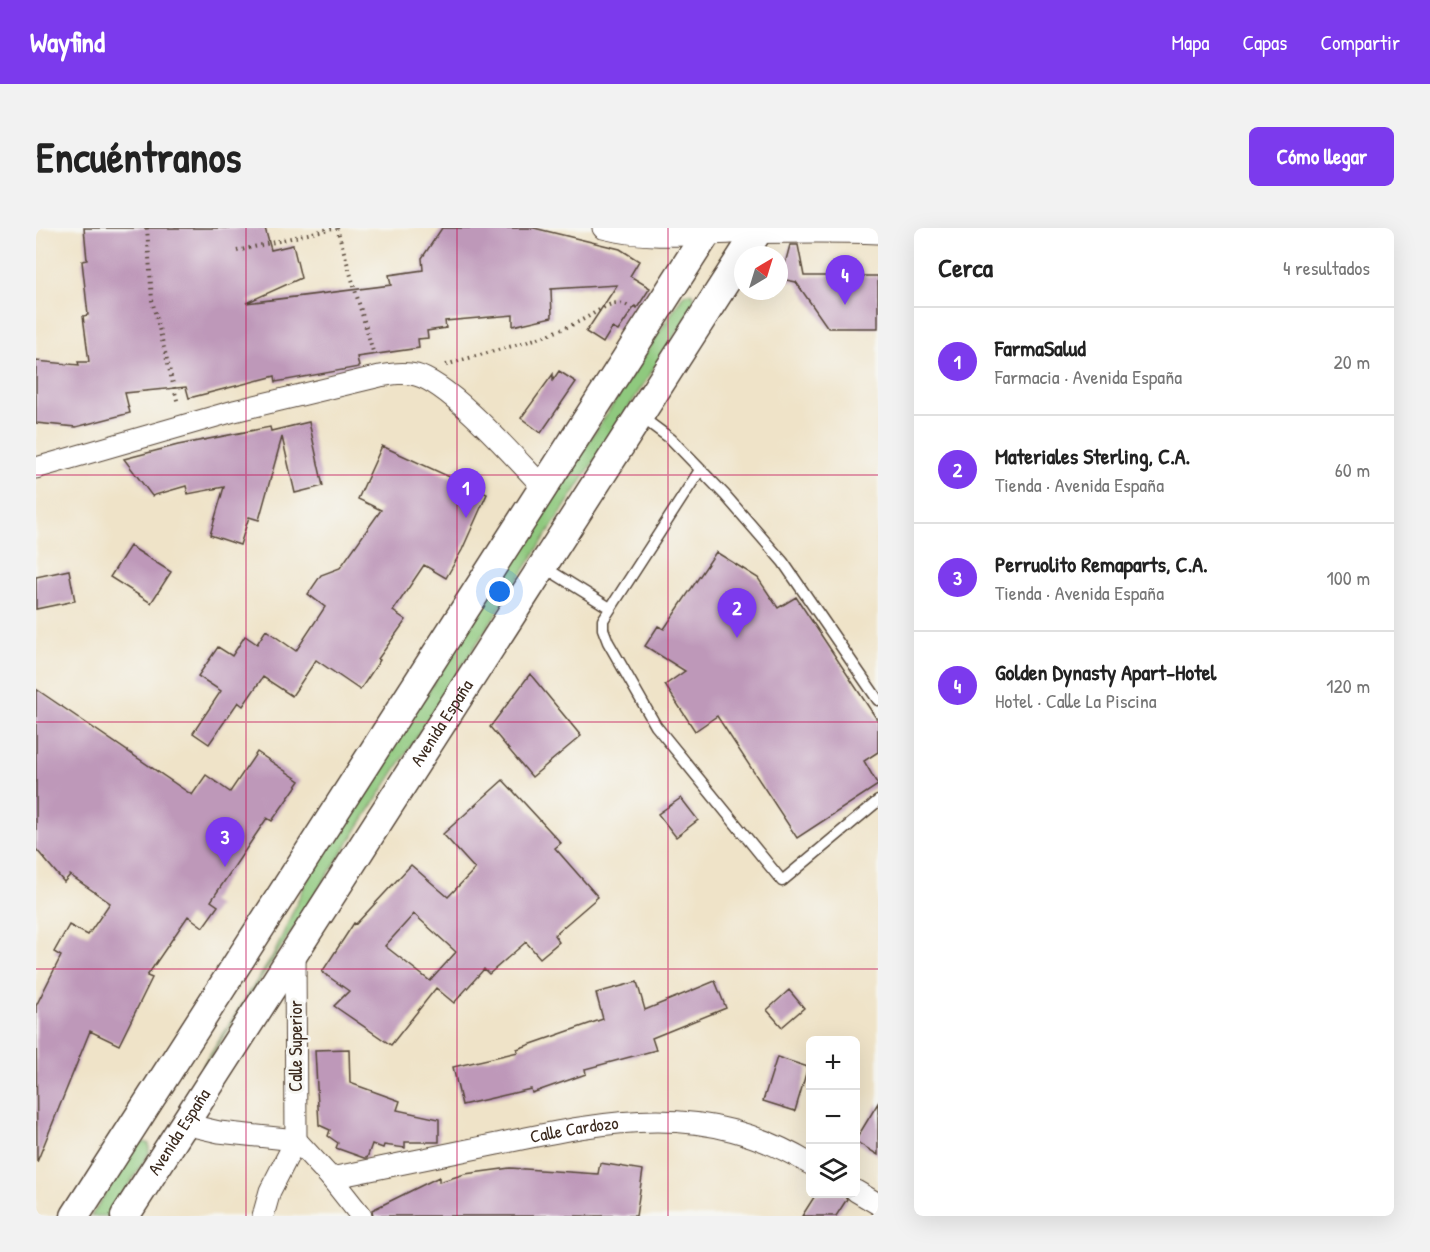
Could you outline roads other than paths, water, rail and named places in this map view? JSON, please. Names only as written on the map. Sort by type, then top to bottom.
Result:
[{"type":"main road","name":"Avenida España","points":[[125,1216],[758,230]]},
{"type":"main road","points":[[75,1216],[708,231]]},
{"type":"main road","points":[[144,1109],[184,1124]]},
{"type":"street","points":[[603,228],[621,233],[655,236],[708,231],[758,230],[878,233]]},
{"type":"street","points":[[36,468],[234,411],[380,376],[403,373],[417,375],[439,386],[462,405],[543,487]]},
{"type":"street","name":"Calle Superior","points":[[295,952],[296,1140]]},
{"type":"street","name":"Calle Cardozo","points":[[331,1178],[563,1130],[641,1120],[682,1122],[739,1131],[764,1140],[806,1162]]},
{"type":"street","points":[[184,1124],[219,1132],[296,1140],[331,1178],[361,1216]]},
{"type":"street","points":[[263,1216],[270,1191],[296,1140]]},
{"type":"street","points":[[860,1194],[878,1204]]},
{"type":"lane","points":[[639,416],[670,439],[725,495],[783,562],[878,700]]},
{"type":"lane","points":[[700,470],[603,620],[603,629],[608,642],[656,726],[782,881],[878,801]]},
{"type":"lane","points":[[543,566],[610,608]]},
{"type":"place","name":"Golden Dynasty Apart-Hotel","points":[[845,305]]},
{"type":"place","name":"FarmaSalud","points":[[466,518]]},
{"type":"place","name":"Materiales Sterling, C.A.","points":[[737,638]]},
{"type":"place","name":"Perruolito Remaparts, C.A.","points":[[225,867]]}]
